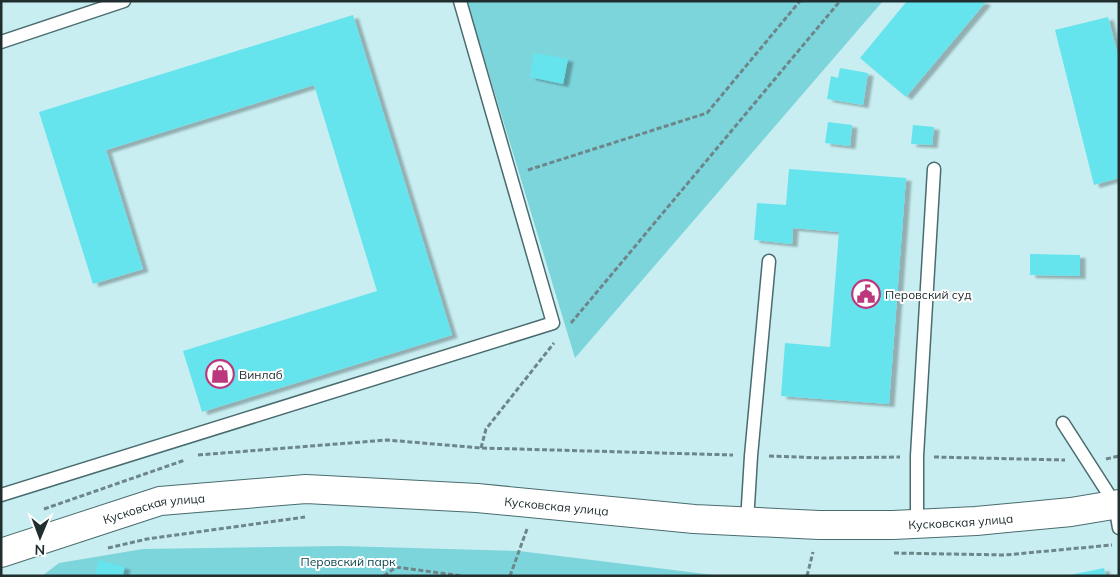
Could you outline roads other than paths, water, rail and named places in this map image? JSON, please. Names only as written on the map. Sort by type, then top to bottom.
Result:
[{"type":"street","name":"Кусковская улица","points":[[1,553],[160,501],[306,489],[476,498],[694,519],[819,525],[976,521],[1071,512],[1118,512]]},
{"type":"lane","points":[[1,42],[124,1]]},
{"type":"lane","points":[[1,495],[553,323],[460,1]]},
{"type":"lane","points":[[917,523],[917,456],[934,169]]},
{"type":"lane","points":[[747,522],[751,456],[769,261]]},
{"type":"lane","points":[[1064,423],[1118,512]]},
{"type":"place","name":"Перовский суд","points":[[866,294]]},
{"type":"place","name":"Винлаб","points":[[220,374]]},
{"type":"park label","name":"Перовский парк","points":[[348,561]]}]
